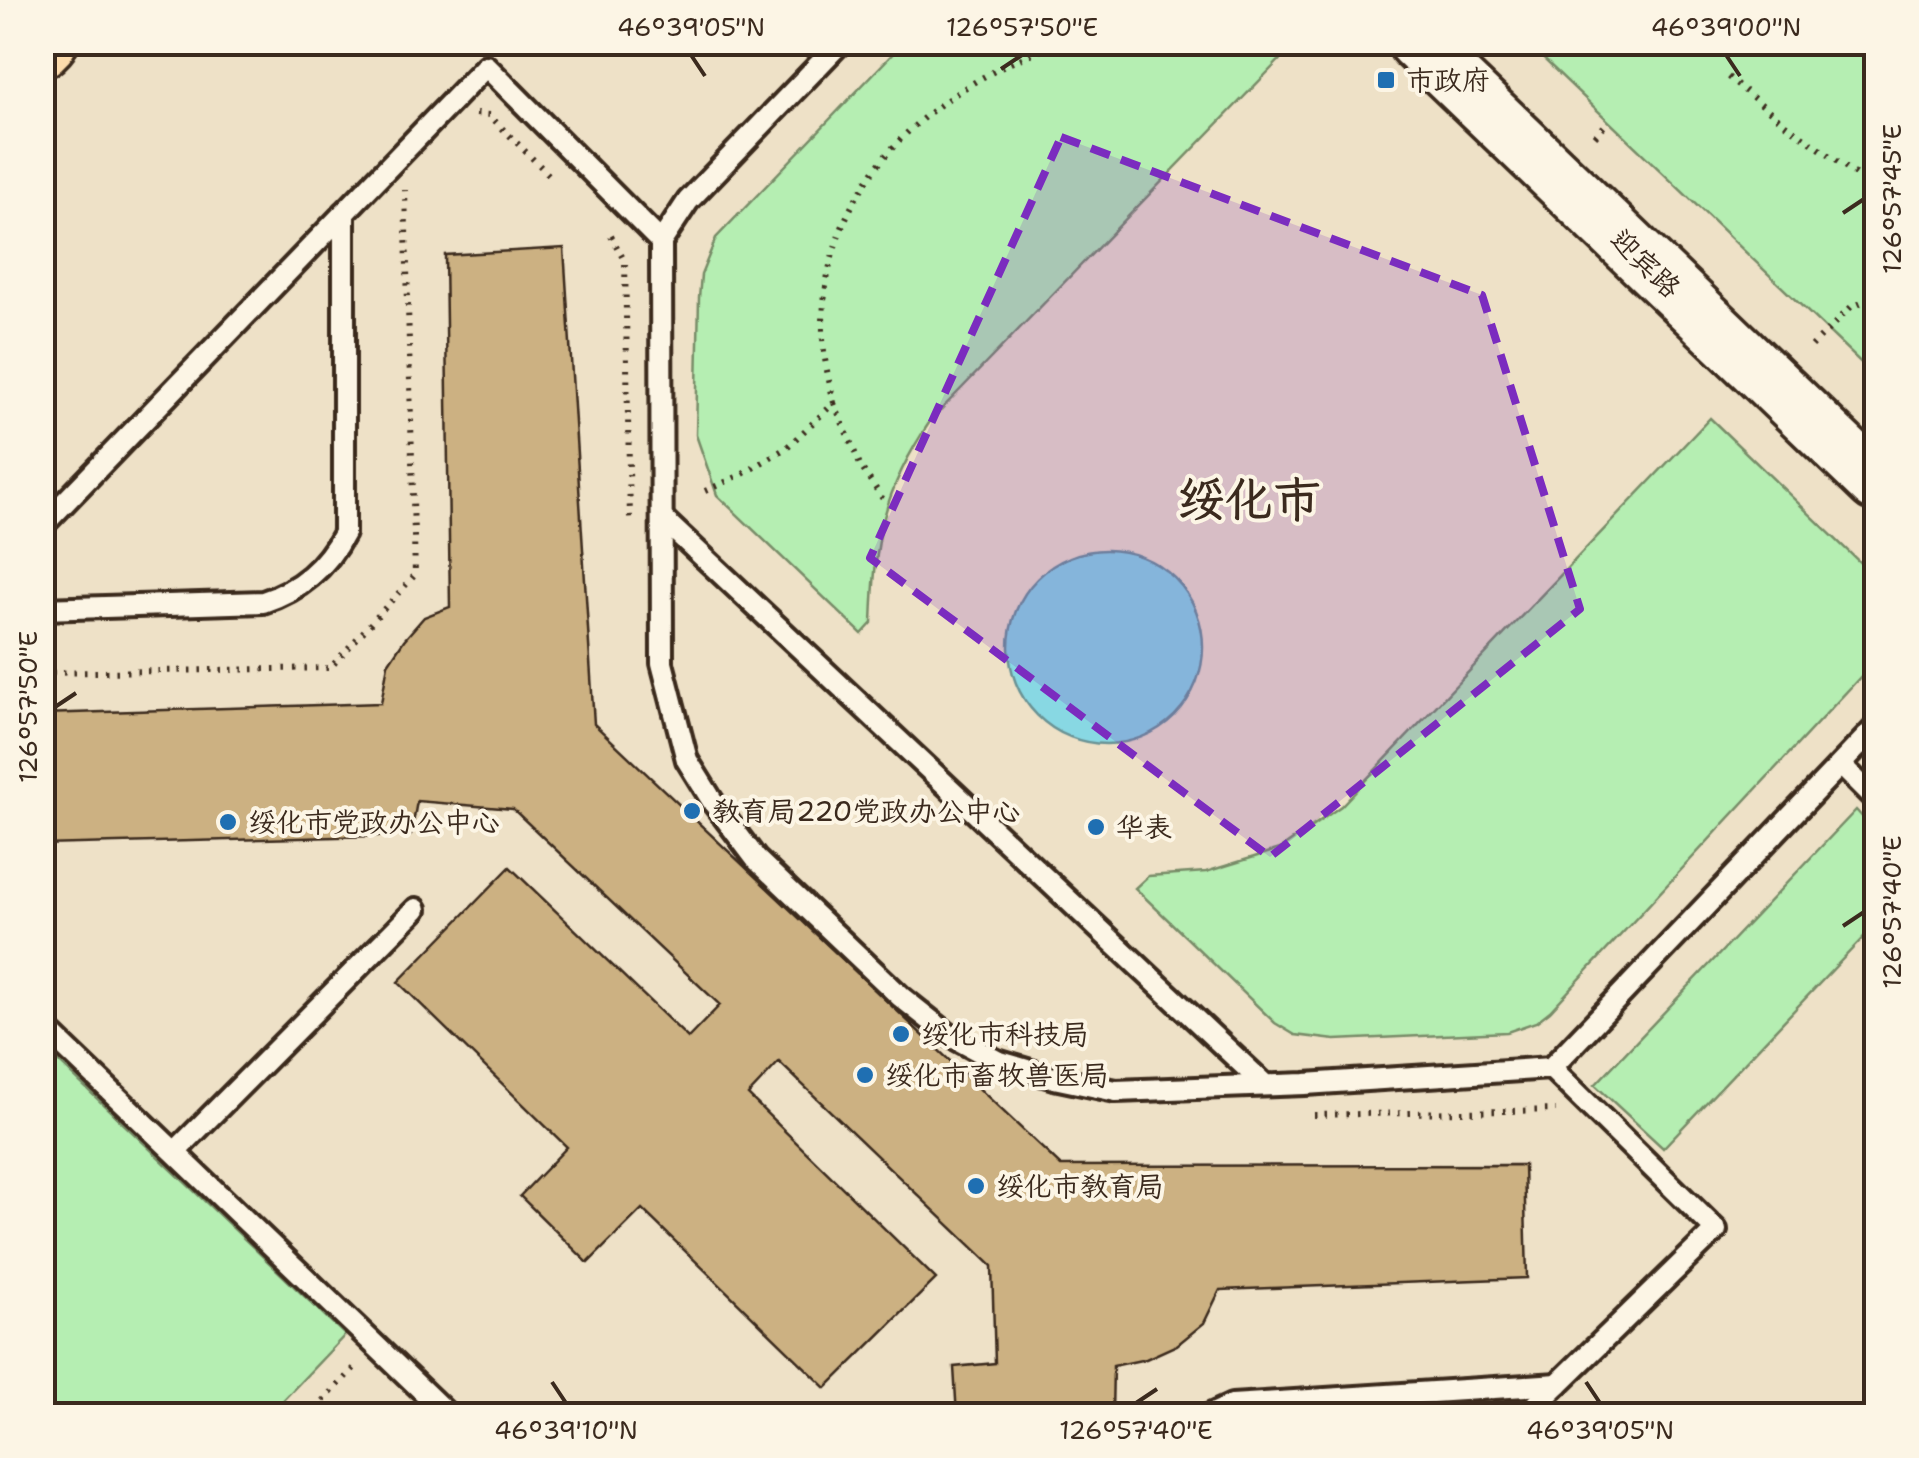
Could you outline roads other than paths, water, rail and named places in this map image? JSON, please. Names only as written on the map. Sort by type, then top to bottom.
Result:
[{"type":"main road","points":[[42,49],[49,42]]},
{"type":"main road","name":"迎宾路","points":[[1416,42],[1876,483]]},
{"type":"lane","points":[[842,42],[688,201],[662,242],[662,663],[687,760],[712,802],[756,859],[901,998],[949,1035],[997,1061],[1116,1091],[1551,1068],[1876,727]]},
{"type":"lane","points":[[42,526],[486,66],[662,242]]},
{"type":"lane","points":[[42,609],[263,602],[287,594],[332,556],[344,533],[344,213]]},
{"type":"lane","points":[[663,519],[1265,1085]]},
{"type":"lane","points":[[1841,765],[1876,800]]},
{"type":"lane","points":[[176,1152],[416,910]]},
{"type":"lane","points":[[42,1025],[449,1416]]},
{"type":"lane","points":[[1524,1416],[1716,1230],[1551,1068]]},
{"type":"lane","points":[[1208,1416],[1232,1405],[1558,1384]]},
{"type":"water","points":[[1106,550],[1143,558],[1174,579],[1195,610],[1203,647],[1195,684],[1174,715],[1143,736],[1106,744],[1069,736],[1038,715],[1017,684],[1009,647],[1017,610],[1038,579],[1069,558]]},
{"type":"place","name":"市政府","points":[[1386,80]]},
{"type":"place","name":"教育局220党政办公中心","points":[[692,811]]},
{"type":"place","name":"绥化市党政办公中心","points":[[228,822]]},
{"type":"place","name":"华表","points":[[1096,827]]},
{"type":"place","name":"绥化市科技局","points":[[901,1034]]},
{"type":"place","name":"绥化市畜牧兽医局","points":[[865,1075]]},
{"type":"place","name":"绥化市教育局","points":[[976,1186]]},
{"type":"district","name":"绥化市","points":[[1249,499]]}]
